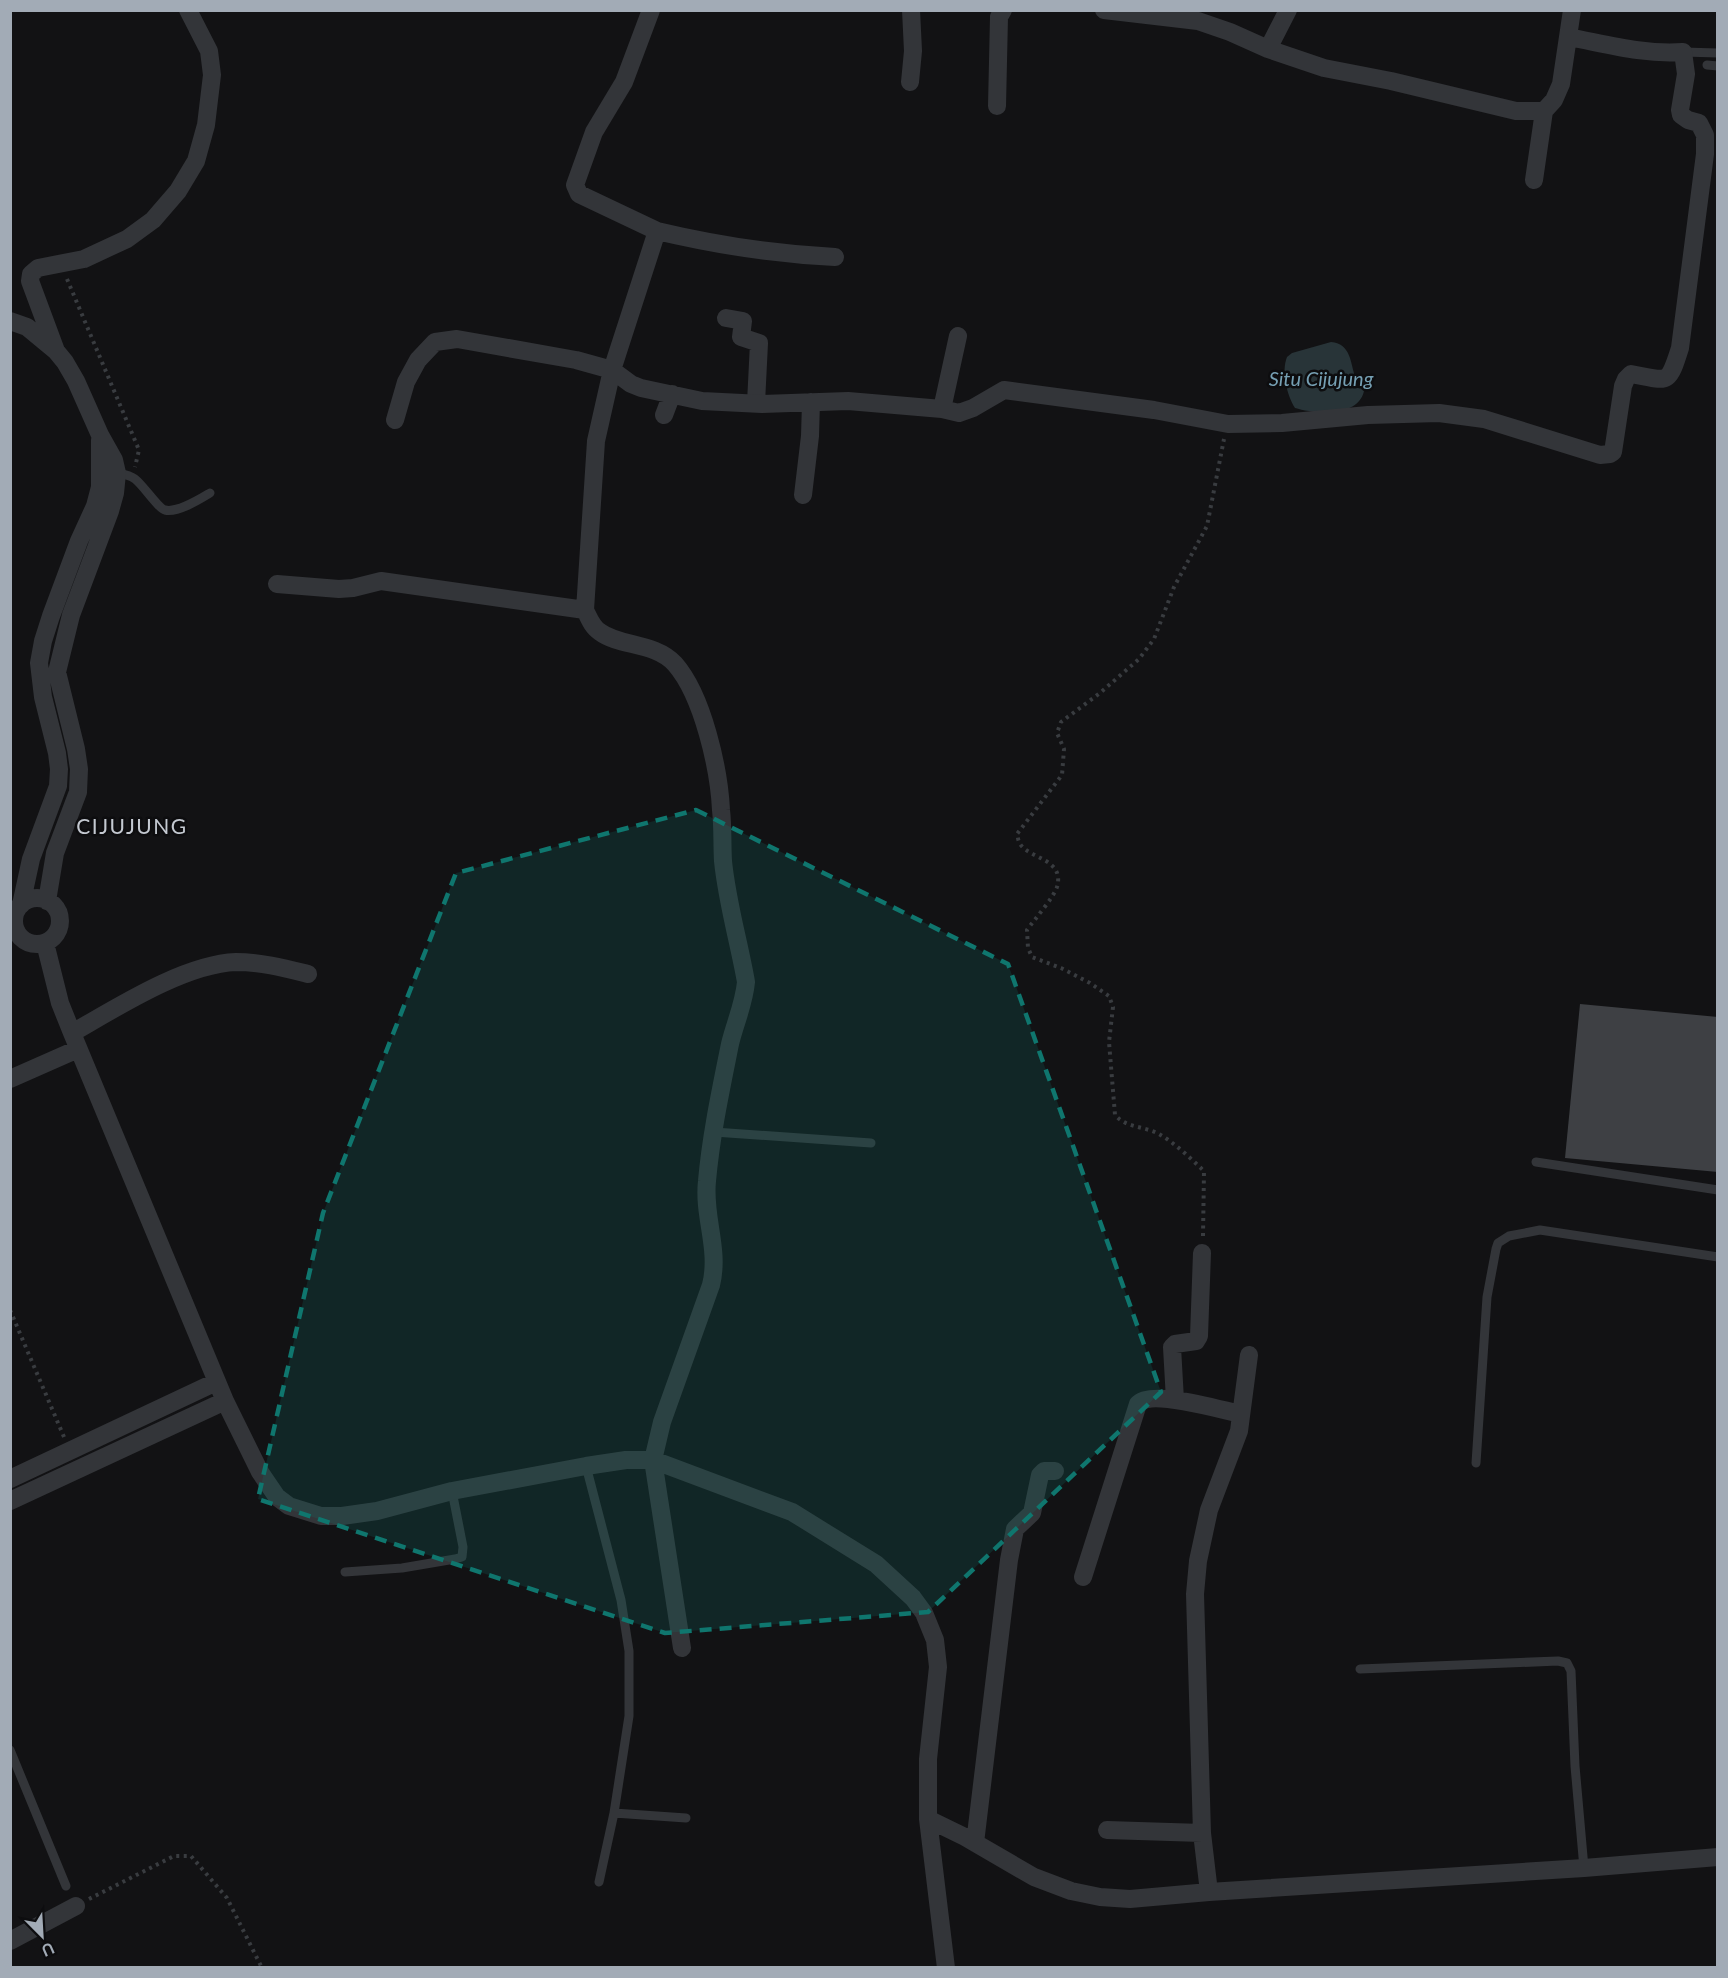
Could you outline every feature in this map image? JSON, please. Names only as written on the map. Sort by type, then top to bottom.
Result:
[{"type":"street","points":[[47,901],[55,853],[78,792],[79,769],[76,749],[57,672],[71,615],[115,493],[125,475],[100,435],[76,381],[56,351],[30,281],[31,274],[38,268],[84,259],[127,239],[153,220],[178,191],[196,161],[206,125],[212,75],[209,51],[188,10]]},
{"type":"street","points":[[651,10],[624,82],[594,132],[576,178],[575,185],[579,194],[657,231],[743,248],[835,257]]},
{"type":"street","points":[[910,82],[913,51],[911,10]]},
{"type":"street","points":[[997,106],[999,17],[1003,10]]},
{"type":"street","points":[[1104,10],[1198,21],[1230,32],[1268,50],[1324,68],[1391,81],[1516,111],[1544,111]]},
{"type":"street","points":[[1268,50],[1288,10]]},
{"type":"street","points":[[1534,180],[1544,111],[1554,100],[1561,84],[1572,10]]},
{"type":"street","points":[[395,420],[406,382],[418,360],[435,342],[457,339],[576,360],[612,370],[631,384],[641,388],[702,401],[756,404],[848,401],[959,412],[973,408],[1004,390],[1154,410],[1227,424],[1282,423],[1368,415],[1439,413],[1484,418],[1606,455],[1613,452],[1626,379],[1631,374],[1661,380],[1668,378],[1680,348],[1705,154],[1703,128],[1699,123],[1681,116],[1686,74],[1683,52],[1640,51],[1568,37]]},
{"type":"street","points":[[657,231],[612,370],[596,441],[585,610],[600,633],[644,646],[674,663],[690,687],[701,710],[721,808],[723,860],[746,982],[745,998],[731,1041],[707,1182],[706,1204],[715,1269],[662,1422],[653,1460],[682,1648]]},
{"type":"street","points":[[726,318],[743,321],[741,337],[759,343],[756,404]]},
{"type":"street","points":[[10,321],[27,327],[56,351]]},
{"type":"street","points":[[942,409],[958,336]]},
{"type":"street","points":[[663,415],[672,394]]},
{"type":"street","points":[[803,495],[810,436],[811,402]]},
{"type":"street","points":[[21,905],[31,859],[58,786],[57,753],[43,698],[39,663],[51,616],[79,541],[95,506],[100,487],[100,435]]},
{"type":"street","points":[[277,584],[339,589],[381,581],[585,610]]},
{"type":"street","points":[[39,898],[56,907],[60,917],[59,928],[54,938],[34,945],[24,941],[17,934],[14,924],[15,914],[21,905],[26,901],[39,898]]},
{"type":"street","points":[[45,943],[60,1003],[216,1382],[260,1472],[277,1497],[289,1506],[321,1516],[377,1511],[452,1491],[586,1466],[626,1460],[653,1460],[792,1512],[876,1564],[913,1598],[932,1628],[937,1653],[928,1759],[946,1968]]},
{"type":"street","points":[[10,1079],[75,1041],[145,991],[205,967],[235,962],[269,964],[308,974]]},
{"type":"street","points":[[1174,1400],[1172,1347],[1175,1344],[1196,1341],[1199,1336],[1202,1253]]},
{"type":"street","points":[[1209,1892],[1202,1833],[1195,1594],[1198,1562],[1209,1510],[1236,1441],[1249,1355]]},
{"type":"street","points":[[10,1479],[216,1382]]},
{"type":"street","points":[[1083,1577],[1138,1404],[1148,1398],[1174,1400],[1241,1414]]},
{"type":"street","points":[[10,1501],[225,1401]]},
{"type":"street","points":[[970,1840],[1015,1529],[1032,1513],[1040,1474],[1044,1471],[1055,1471]]},
{"type":"street","points":[[932,1821],[1034,1877],[1071,1891],[1101,1897],[1130,1899],[1718,1857]]},
{"type":"street","points":[[1107,1830],[1202,1833]]},
{"type":"street","points":[[10,1941],[76,1906]]},
{"type":"lane","points":[[1683,52],[1718,53]]},
{"type":"lane","points":[[1707,65],[1718,66]]},
{"type":"lane","points":[[125,475],[147,490],[165,510],[176,509],[210,493]]},
{"type":"lane","points":[[714,1132],[871,1143]]},
{"type":"lane","points":[[1536,1161],[1718,1190]]},
{"type":"lane","points":[[1476,1463],[1487,1297],[1498,1243],[1504,1238],[1540,1230],[1718,1257]]},
{"type":"lane","points":[[586,1466],[621,1600],[629,1651],[629,1716],[614,1813],[599,1882]]},
{"type":"lane","points":[[345,1572],[402,1568],[462,1557],[464,1548],[452,1491]]},
{"type":"lane","points":[[1360,1669],[1558,1660],[1567,1663],[1570,1671],[1584,1868]]},
{"type":"lane","points":[[10,1750],[66,1886]]},
{"type":"lane","points":[[614,1813],[686,1818]]},
{"type":"path","points":[[60,264],[138,450],[125,475]]},
{"type":"path","points":[[1202,1253],[1204,1171],[1158,1133],[1120,1122],[1115,1115],[1109,1042],[1113,1007],[1109,996],[1061,968],[1032,957],[1028,948],[1027,930],[1058,886],[1057,873],[1051,864],[1020,844],[1017,834],[1062,775],[1064,749],[1057,733],[1061,722],[1100,693],[1139,659],[1154,639],[1174,587],[1207,526],[1227,424]]},
{"type":"path","points":[[10,1311],[70,1451]]},
{"type":"path","points":[[76,1906],[174,1856],[191,1856],[227,1898],[262,1968]]},
{"type":"highlighted area","points":[[696,810],[1008,964],[1161,1392],[928,1612],[665,1633],[258,1499],[323,1213],[456,873]]},
{"type":"water","name":"Situ Cijujung","points":[[1331,342],[1347,351],[1356,379],[1364,391],[1360,400],[1354,406],[1335,412],[1313,412],[1295,408],[1286,383],[1287,357],[1292,353]]},
{"type":"building","points":[[1580,1004],[1718,1017],[1718,1172],[1565,1158]]},
{"type":"district","name":"CIJUJUNG","points":[[132,827]]}]
